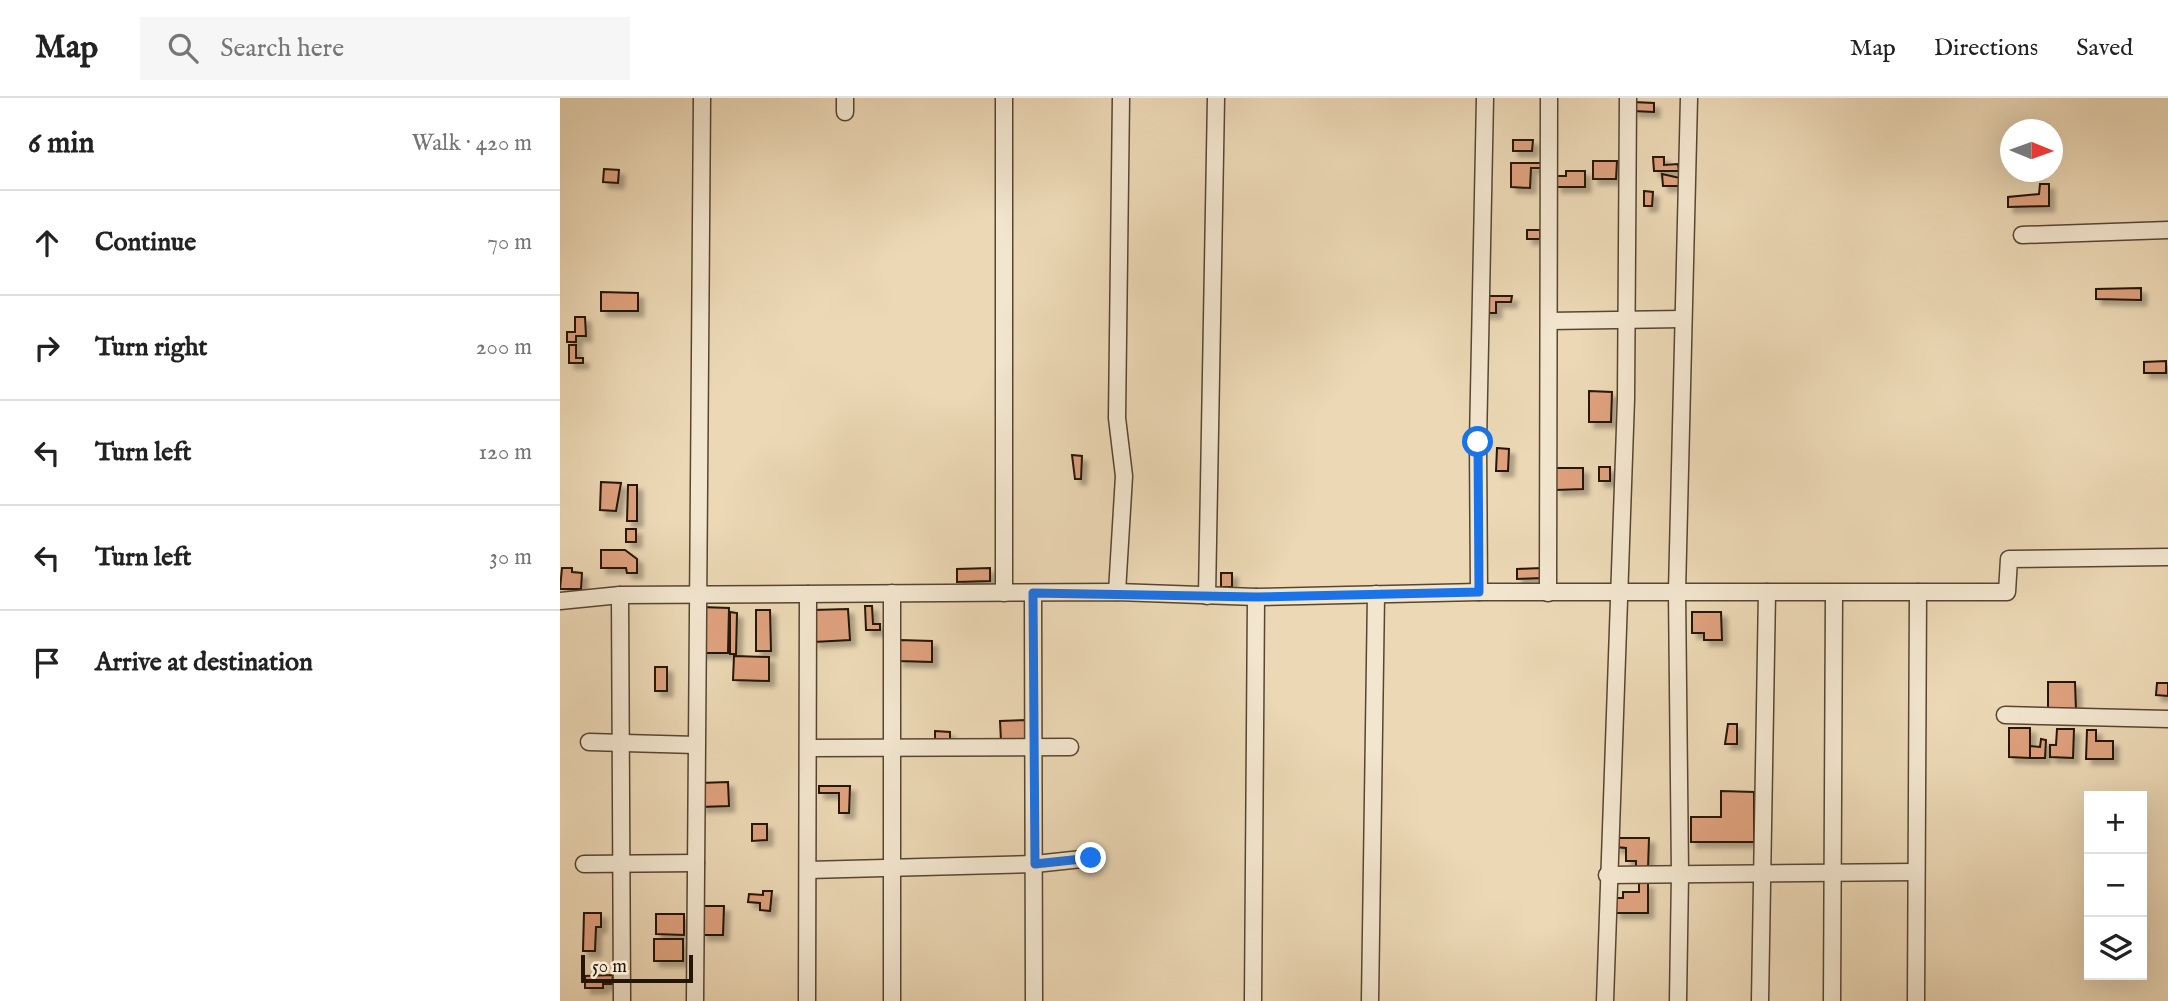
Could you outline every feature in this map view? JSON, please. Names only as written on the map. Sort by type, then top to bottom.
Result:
[{"type":"street","points":[[695,1001],[702,98]]},
{"type":"street","points":[[1004,98],[1004,593]]},
{"type":"street","points":[[1117,593],[1124,476],[1117,418],[1121,98]]},
{"type":"street","points":[[1207,596],[1216,98]]},
{"type":"street","points":[[1479,592],[1478,442],[1485,98]]},
{"type":"street","points":[[1548,593],[1549,98]]},
{"type":"street","points":[[1605,1001],[1607,876],[1621,592],[1628,98]]},
{"type":"street","points":[[1678,1001],[1681,874],[1677,592],[1689,98]]},
{"type":"street","points":[[2022,235],[2168,230]]},
{"type":"street","points":[[1549,321],[1682,319]]},
{"type":"street","points":[[560,601],[621,595],[697,594],[1117,593],[1256,597],[1479,592],[2007,592],[2009,559],[2168,557]]},
{"type":"street","points":[[1760,1001],[1760,872],[1767,592]]},
{"type":"street","points":[[1916,1001],[1918,592]]},
{"type":"street","points":[[892,593],[892,1001]]},
{"type":"street","points":[[1033,593],[1034,1001]]},
{"type":"street","points":[[807,1001],[808,594]]},
{"type":"street","points":[[1370,1001],[1376,594]]},
{"type":"street","points":[[1832,1001],[1834,594]]},
{"type":"street","points":[[621,595],[622,1001]]},
{"type":"street","points":[[1253,1001],[1256,597]]},
{"type":"street","points":[[2005,715],[2168,719]]},
{"type":"street","points":[[589,742],[696,745]]},
{"type":"street","points":[[808,748],[894,750],[1070,747]]},
{"type":"street","points":[[808,870],[1035,864],[1091,858]]},
{"type":"street","points":[[584,864],[696,863]]},
{"type":"street","points":[[1607,876],[1916,872]]},
{"type":"building","points":[[1633,102],[1654,103],[1654,112],[1633,111]]},
{"type":"building","points":[[1513,140],[1533,140],[1532,151],[1513,151]]},
{"type":"building","points":[[1653,157],[1664,157],[1664,165],[1678,164],[1679,171],[1654,171]]},
{"type":"building","points":[[1593,161],[1617,161],[1616,179],[1593,179]]},
{"type":"building","points":[[1511,163],[1541,163],[1541,168],[1531,168],[1530,188],[1511,187]]},
{"type":"building","points":[[604,169],[619,170],[618,183],[603,182]]},
{"type":"building","points":[[1566,171],[1585,171],[1585,187],[1556,187],[1556,176],[1566,176]]},
{"type":"building","points":[[1662,174],[1680,178],[1680,186],[1663,186]]},
{"type":"building","points":[[2040,184],[2049,184],[2049,206],[2008,207],[2008,197],[2039,194]]},
{"type":"building","points":[[1644,191],[1653,192],[1652,206],[1644,206]]},
{"type":"building","points":[[1527,230],[1540,230],[1540,239],[1527,239]]},
{"type":"building","points":[[2141,288],[2141,300],[2096,299],[2096,289]]},
{"type":"building","points":[[601,292],[638,293],[638,311],[601,311]]},
{"type":"building","points":[[1483,296],[1512,296],[1511,302],[1496,302],[1496,313],[1483,313]]},
{"type":"building","points":[[575,317],[585,317],[586,336],[576,336],[576,342],[567,342],[567,332],[575,332]]},
{"type":"building","points":[[569,345],[576,345],[576,358],[583,358],[583,363],[569,363]]},
{"type":"building","points":[[2166,361],[2166,373],[2144,373],[2144,362]]},
{"type":"building","points":[[1589,391],[1612,392],[1611,422],[1589,422]]},
{"type":"building","points":[[1497,448],[1509,449],[1508,471],[1496,471]]},
{"type":"building","points":[[1072,455],[1082,456],[1081,479],[1075,479]]},
{"type":"building","points":[[1599,467],[1610,467],[1610,481],[1599,481]]},
{"type":"building","points":[[1556,468],[1583,468],[1583,489],[1556,490]]},
{"type":"building","points":[[601,482],[621,483],[616,511],[600,510]]},
{"type":"building","points":[[628,485],[637,485],[637,521],[627,521]]},
{"type":"building","points":[[626,529],[636,529],[636,542],[626,542]]},
{"type":"building","points":[[601,550],[625,550],[637,559],[637,573],[627,573],[626,568],[601,568]]},
{"type":"building","points":[[562,568],[572,568],[572,572],[582,573],[581,589],[560,589]]},
{"type":"building","points":[[990,568],[990,581],[957,582],[957,569]]},
{"type":"building","points":[[1542,568],[1543,578],[1517,579],[1517,569]]},
{"type":"building","points":[[1221,573],[1232,573],[1232,587],[1221,587]]},
{"type":"building","points":[[865,606],[872,606],[873,624],[880,624],[880,630],[866,630]]},
{"type":"building","points":[[701,607],[729,608],[728,653],[700,653]]},
{"type":"building","points":[[848,609],[850,640],[814,642],[813,610]]},
{"type":"building","points":[[756,610],[770,610],[771,651],[756,651]]},
{"type":"building","points":[[730,612],[737,613],[736,654],[730,654]]},
{"type":"building","points":[[1692,612],[1721,612],[1722,640],[1704,640],[1704,633],[1692,633]]},
{"type":"building","points":[[899,640],[932,641],[932,662],[898,661]]},
{"type":"building","points":[[734,656],[769,657],[769,681],[733,680]]},
{"type":"building","points":[[655,667],[667,667],[667,691],[655,691]]},
{"type":"building","points":[[2048,682],[2075,682],[2076,711],[2048,710]]},
{"type":"building","points":[[2157,683],[2168,683],[2168,696],[2156,695]]},
{"type":"building","points":[[1025,720],[1026,741],[1001,741],[1000,721]]},
{"type":"building","points":[[1728,724],[1737,724],[1737,744],[1725,744]]},
{"type":"building","points":[[2009,728],[2030,728],[2030,758],[2009,757]]},
{"type":"building","points":[[2057,729],[2074,729],[2073,758],[2050,757],[2050,745],[2056,745]]},
{"type":"building","points":[[2087,730],[2096,730],[2096,741],[2113,741],[2113,759],[2086,759]]},
{"type":"building","points":[[935,731],[950,732],[950,744],[935,744]]},
{"type":"building","points":[[2041,739],[2046,740],[2045,758],[2030,758],[2030,746],[2040,747]]},
{"type":"building","points":[[728,782],[729,806],[700,807],[699,783]]},
{"type":"building","points":[[819,786],[850,786],[849,813],[839,813],[839,793],[819,793]]},
{"type":"building","points":[[1721,791],[1754,792],[1754,842],[1691,842],[1691,817],[1721,817]]},
{"type":"building","points":[[752,824],[767,824],[767,840],[752,841]]},
{"type":"building","points":[[1615,838],[1649,838],[1648,869],[1636,869],[1636,861],[1626,861],[1626,848],[1615,847]]},
{"type":"building","points":[[1639,883],[1648,883],[1648,913],[1615,913],[1615,898],[1623,898],[1623,892],[1639,892]]},
{"type":"building","points":[[763,891],[772,891],[770,911],[760,910],[760,903],[748,902],[749,894],[763,895]]},
{"type":"building","points":[[702,906],[724,906],[723,935],[702,935]]},
{"type":"building","points":[[584,913],[601,913],[601,927],[596,927],[595,951],[583,951]]},
{"type":"building","points":[[656,914],[684,914],[684,935],[656,934]]},
{"type":"building","points":[[654,939],[683,939],[683,961],[654,961]]},
{"type":"building","points":[[613,975],[612,984],[603,984],[603,988],[585,988],[585,976]]},
{"type":"route","points":[[1091,858],[1035,864],[1033,593],[1256,597],[1479,592],[1478,442]]}]
